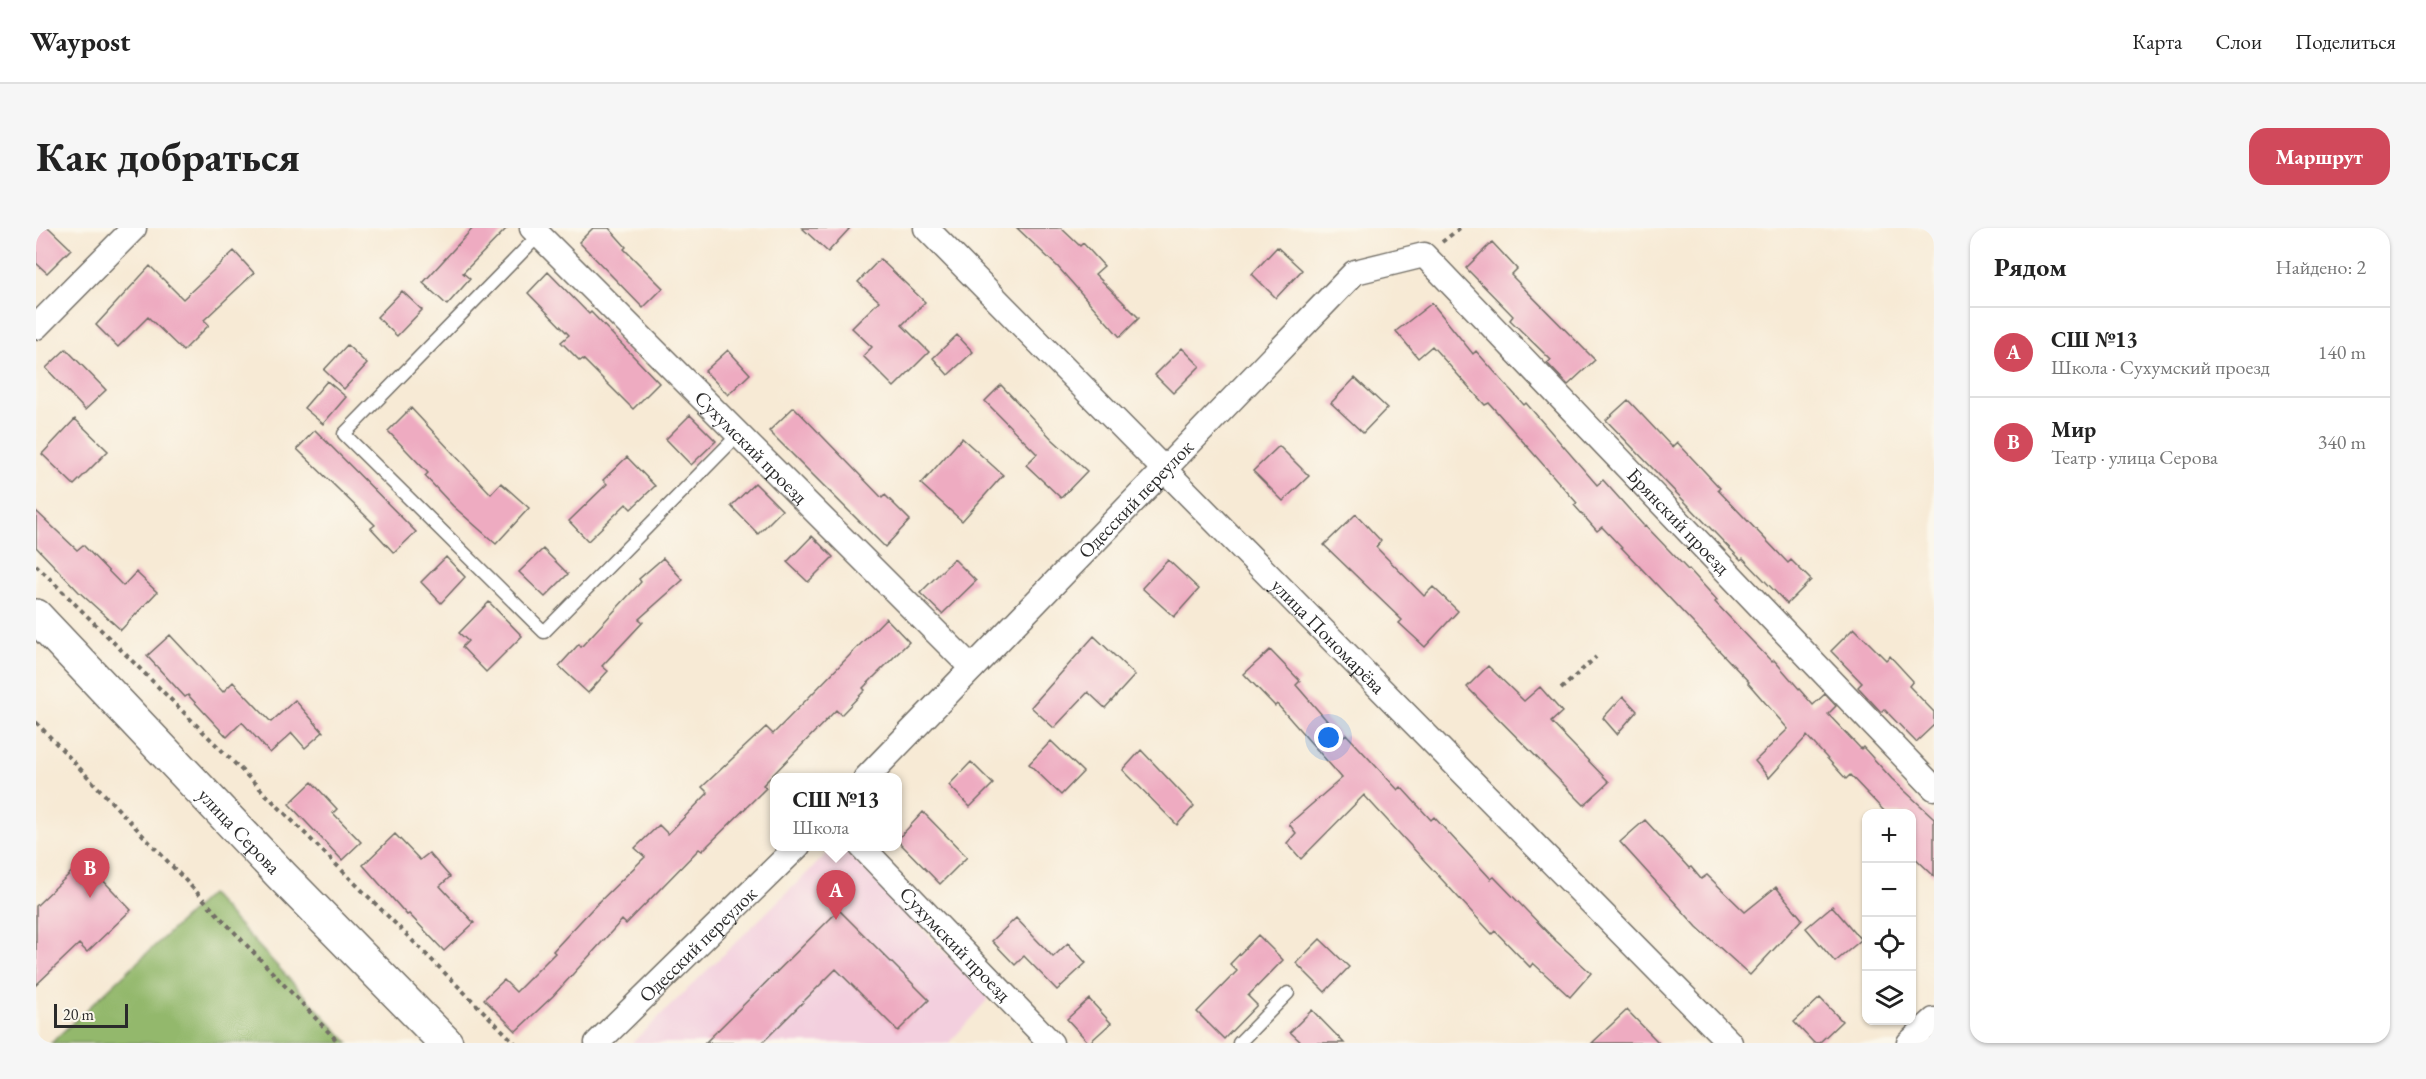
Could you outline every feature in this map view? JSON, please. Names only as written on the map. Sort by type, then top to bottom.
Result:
[{"type":"main road","name":"улица Серова","points":[[36,616],[282,876],[446,1043]]},
{"type":"street","name":"улица Пономарёва","points":[[926,228],[1730,1043]]},
{"type":"street","points":[[36,327],[125,231]]},
{"type":"street","name":"Сухумский проезд","points":[[536,232],[972,668]]},
{"type":"street","name":"Одесский переулок","points":[[870,773],[1355,273],[1424,255]]},
{"type":"street","name":"Брянский проезд","points":[[1424,255],[1934,788]]},
{"type":"street","name":"Одесский переулок","points":[[597,1043],[793,851]]},
{"type":"street","name":"Сухумский проезд","points":[[866,851],[1052,1043]]},
{"type":"street","points":[[1909,1043],[1934,1020]]},
{"type":"lane","points":[[536,232],[344,434],[544,632],[739,434]]},
{"type":"lane","points":[[1239,1043],[1288,993]]},
{"type":"path","points":[[36,565],[512,1042]]},
{"type":"path","points":[[1561,689],[1596,657]]},
{"type":"path","points":[[36,722],[339,1043]]},
{"type":"shaded area","points":[[830,851],[847,851],[989,998],[949,1043],[632,1043]]},
{"type":"green space","points":[[210,894],[349,1043],[51,1043]]},
{"type":"building","points":[[36,228],[49,228],[71,249],[47,273],[36,263]]},
{"type":"building","points":[[473,228],[507,228],[463,273],[470,279],[447,305],[423,283]]},
{"type":"building","points":[[593,228],[609,228],[626,247],[624,249],[663,288],[643,308],[579,242]]},
{"type":"building","points":[[802,228],[850,228],[828,252]]},
{"type":"building","points":[[1017,228],[1061,228],[1080,246],[1083,243],[1104,266],[1095,274],[1139,318],[1120,337],[1058,267]]},
{"type":"building","points":[[1492,242],[1517,269],[1511,275],[1595,360],[1568,385],[1547,363],[1551,360],[1510,320],[1513,316],[1466,268]]},
{"type":"building","points":[[1277,247],[1302,270],[1276,298],[1252,274]]},
{"type":"building","points":[[234,251],[254,273],[204,320],[209,325],[183,351],[148,317],[118,347],[96,325],[150,266],[183,299]]},
{"type":"building","points":[[880,259],[925,302],[902,325],[929,352],[894,387],[863,356],[872,347],[852,328],[879,301],[858,282]]},
{"type":"building","points":[[548,272],[589,314],[591,312],[659,383],[633,409],[583,359],[580,361],[561,342],[569,335],[528,293]]},
{"type":"building","points":[[402,291],[422,310],[397,336],[377,317]]},
{"type":"building","points":[[1432,303],[1473,354],[1476,351],[1524,405],[1526,403],[1597,485],[1603,480],[1644,526],[1689,569],[1717,600],[1715,602],[1772,662],[1774,660],[1813,705],[1825,694],[1836,706],[1828,714],[1861,749],[1863,747],[1892,779],[1934,818],[1934,876],[1916,859],[1916,809],[1882,809],[1850,775],[1846,779],[1807,736],[1769,778],[1755,761],[1788,729],[1749,682],[1602,527],[1597,531],[1574,505],[1577,503],[1489,403],[1485,405],[1432,346],[1418,358],[1396,331]]},
{"type":"building","points":[[957,335],[973,352],[948,375],[933,358]]},
{"type":"building","points":[[347,345],[367,364],[344,389],[324,370]]},
{"type":"building","points":[[1182,348],[1200,366],[1173,393],[1155,375]]},
{"type":"building","points":[[66,349],[106,390],[85,410],[46,368]]},
{"type":"building","points":[[728,350],[750,374],[728,395],[705,371]]},
{"type":"building","points":[[1355,378],[1387,408],[1363,433],[1331,403]]},
{"type":"building","points":[[327,381],[346,397],[323,424],[304,408]]},
{"type":"building","points":[[1001,385],[1052,439],[1087,471],[1061,498],[1026,465],[1037,454],[985,401]]},
{"type":"building","points":[[1628,400],[1672,447],[1677,442],[1720,488],[1718,490],[1788,563],[1791,560],[1811,580],[1787,604],[1743,558],[1741,560],[1606,420]]},
{"type":"building","points":[[794,407],[882,498],[885,495],[910,520],[885,547],[769,431]]},
{"type":"building","points":[[411,408],[491,494],[501,483],[529,508],[496,544],[453,506],[425,476],[428,473],[388,431]]},
{"type":"building","points":[[690,415],[716,441],[691,465],[666,439]]},
{"type":"building","points":[[75,419],[108,451],[74,485],[42,454]]},
{"type":"building","points":[[315,430],[416,532],[394,553],[371,528],[375,525],[297,449]]},
{"type":"building","points":[[962,438],[1003,475],[962,521],[921,484]]},
{"type":"building","points":[[1279,446],[1309,476],[1283,501],[1253,471]]},
{"type":"building","points":[[627,457],[655,486],[631,509],[626,504],[588,541],[569,521],[607,484],[603,480]]},
{"type":"building","points":[[755,483],[782,510],[758,534],[731,506]]},
{"type":"building","points":[[36,511],[77,550],[83,545],[123,586],[136,572],[157,592],[121,630],[79,592],[36,547]]},
{"type":"building","points":[[1356,514],[1381,541],[1376,547],[1424,596],[1433,587],[1458,611],[1425,647],[1399,623],[1402,620],[1324,545]]},
{"type":"building","points":[[812,536],[833,557],[808,582],[787,562]]},
{"type":"building","points":[[543,549],[568,574],[545,597],[519,572]]},
{"type":"building","points":[[446,557],[465,577],[441,603],[421,582]]},
{"type":"building","points":[[663,558],[683,580],[639,619],[643,622],[602,666],[608,671],[588,693],[559,666],[579,644],[581,647],[641,582],[639,579]]},
{"type":"building","points":[[954,559],[976,581],[942,614],[920,593]]},
{"type":"building","points":[[1168,560],[1199,589],[1174,617],[1142,588]]},
{"type":"building","points":[[489,602],[522,636],[486,672],[462,647],[468,641],[459,633]]},
{"type":"building","points":[[886,618],[909,642],[863,688],[865,690],[841,715],[836,710],[775,773],[770,773],[770,778],[763,785],[766,788],[702,851],[699,849],[626,924],[622,920],[553,996],[516,1031],[484,999],[504,980],[516,992],[555,953],[553,951],[592,909],[645,857],[635,848],[659,825],[668,834],[708,793],[702,787],[766,727],[773,734]]},
{"type":"building","points":[[1854,628],[1886,660],[1890,656],[1913,681],[1909,686],[1934,712],[1934,725],[1916,742],[1884,709],[1881,712],[1858,687],[1862,683],[1831,651]]},
{"type":"building","points":[[170,635],[223,692],[233,682],[271,722],[295,700],[323,732],[305,748],[292,733],[270,753],[242,722],[227,737],[147,656]]},
{"type":"building","points":[[1094,636],[1135,675],[1105,708],[1088,692],[1054,728],[1031,707]]},
{"type":"building","points":[[1270,650],[1300,681],[1296,685],[1342,738],[1346,734],[1398,790],[1401,787],[1431,820],[1434,817],[1491,879],[1494,877],[1556,941],[1591,973],[1570,997],[1533,963],[1530,967],[1495,931],[1492,934],[1364,795],[1301,859],[1287,843],[1296,833],[1289,824],[1342,778],[1277,704],[1275,706],[1244,674]]},
{"type":"building","points":[[1488,666],[1524,701],[1540,687],[1562,712],[1551,722],[1609,782],[1584,805],[1467,687]]},
{"type":"building","points":[[1623,696],[1637,711],[1617,734],[1603,718]]},
{"type":"building","points":[[1051,741],[1083,772],[1061,795],[1029,764]]},
{"type":"building","points":[[1141,750],[1194,806],[1177,825],[1123,770]]},
{"type":"building","points":[[971,762],[993,784],[970,807],[949,785]]},
{"type":"building","points":[[312,782],[337,809],[333,813],[361,842],[342,860],[289,804]]},
{"type":"building","points":[[923,812],[967,857],[940,884],[902,845],[902,835]]},
{"type":"building","points":[[1645,820],[1689,868],[1691,867],[1701,879],[1707,875],[1745,912],[1776,887],[1802,919],[1750,975],[1697,927],[1620,842]]},
{"type":"building","points":[[395,834],[420,860],[429,853],[450,877],[440,886],[474,923],[444,951],[409,914],[407,915],[363,865]]},
{"type":"building","points":[[84,860],[131,910],[87,952],[79,944],[36,985],[36,906]]},
{"type":"building","points":[[1832,906],[1861,940],[1835,962],[1806,928]]},
{"type":"building","points":[[839,910],[929,1000],[898,1031],[836,969],[762,1043],[705,1043]]},
{"type":"building","points":[[1016,918],[1053,957],[1068,943],[1086,963],[1057,990],[1024,956],[1015,965],[992,941]]},
{"type":"building","points":[[1258,935],[1283,960],[1248,996],[1257,1005],[1224,1039],[1197,1012],[1237,971],[1230,964]]},
{"type":"building","points":[[1320,939],[1349,967],[1325,992],[1296,963]]},
{"type":"building","points":[[1820,998],[1842,1021],[1819,1043],[1814,1043],[1794,1022]]},
{"type":"building","points":[[1089,999],[1111,1023],[1089,1043],[1067,1019]]},
{"type":"building","points":[[1312,1010],[1344,1043],[1302,1043],[1290,1032]]},
{"type":"building","points":[[1627,1010],[1659,1043],[1592,1043]]},
{"type":"place","name":"Мир","points":[[90,898]]},
{"type":"place","name":"СШ №13","points":[[836,920]]}]
